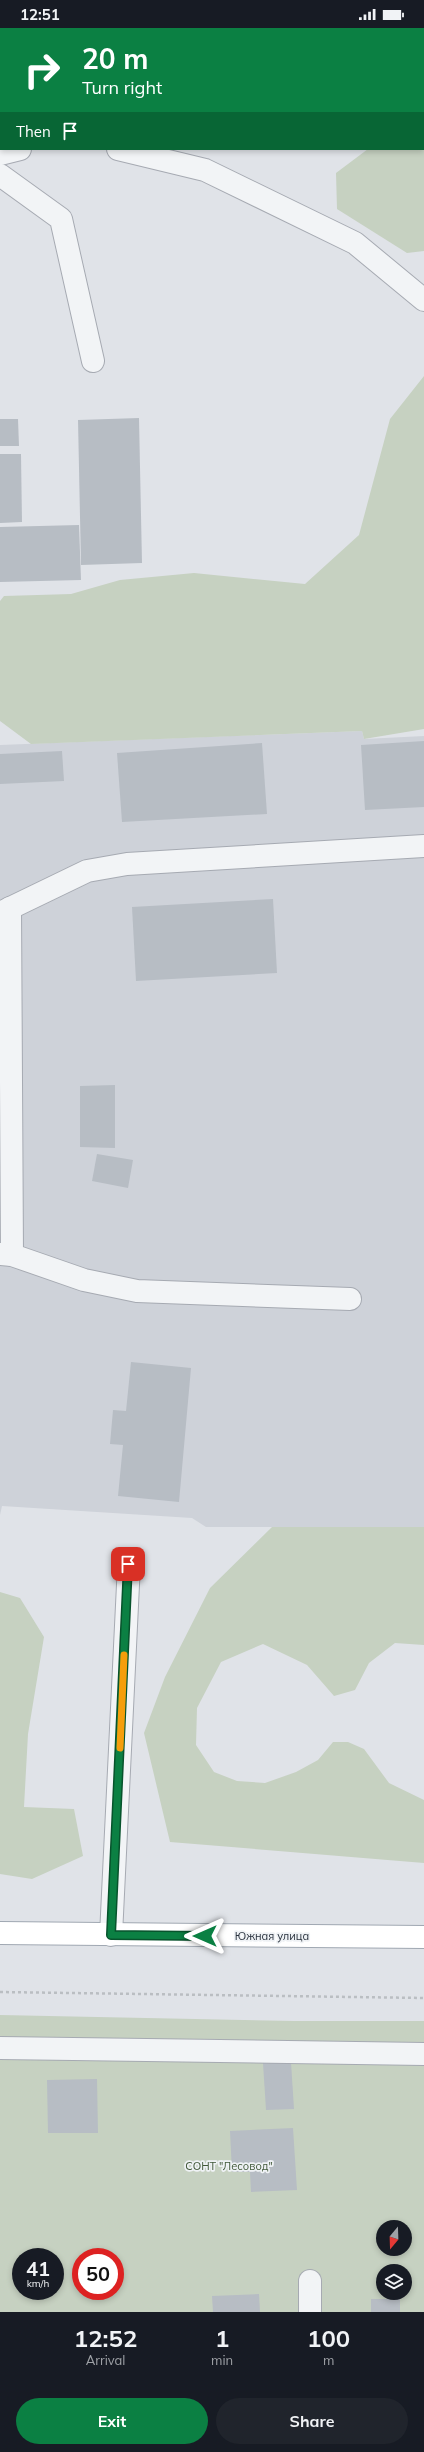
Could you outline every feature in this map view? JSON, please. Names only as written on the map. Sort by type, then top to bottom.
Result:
[{"type":"main road","name":"Южная улица","points":[[0,1933],[424,1937]]},
{"type":"street","points":[[0,154],[16,150]]},
{"type":"street","points":[[122,150],[205,170],[355,244],[424,300]]},
{"type":"street","points":[[0,175],[61,219],[93,361]]},
{"type":"street","points":[[350,1299],[137,1291],[84,1280],[6,1255],[5,910],[87,871],[127,864],[424,846]]},
{"type":"street","points":[[111,1935],[128,1564]]},
{"type":"street","points":[[0,2048],[424,2054]]},
{"type":"street","points":[[310,2281],[310,2312]]},
{"type":"path","points":[[0,1992],[424,1998]]},
{"type":"shaded area","points":[[362,731],[364,739],[424,736],[424,1527],[206,1527],[192,1518],[2,1506],[0,1515],[0,745]]},
{"type":"green space","points":[[367,150],[424,150],[424,251],[407,253],[337,209],[336,173]]},
{"type":"green space","points":[[424,376],[424,729],[364,739],[362,731],[31,744],[0,721],[0,601],[4,596],[71,594],[120,580],[194,573],[305,584],[359,535],[390,419]]},
{"type":"green space","points":[[272,1527],[424,1527],[424,1645],[395,1643],[369,1663],[355,1690],[334,1696],[307,1665],[263,1644],[221,1662],[197,1708],[196,1745],[214,1772],[237,1781],[265,1783],[296,1772],[318,1760],[333,1742],[348,1742],[364,1749],[389,1783],[424,1800],[424,1863],[170,1842],[144,1733],[165,1677],[210,1588]]},
{"type":"green space","points":[[0,1592],[20,1598],[44,1637],[28,1734],[24,1807],[74,1809],[83,1856],[32,1879],[0,1874]]},
{"type":"green space","name":"СОНТ \"Лесовод\"","points":[[0,2015],[294,2021],[424,2021],[424,2312],[0,2312]]},
{"type":"building","points":[[139,418],[142,563],[81,565],[78,420]]},
{"type":"building","points":[[0,419],[18,419],[19,446],[0,446]]},
{"type":"building","points":[[0,454],[21,454],[22,522],[0,523]]},
{"type":"building","points":[[79,525],[81,580],[0,582],[0,527]]},
{"type":"building","points":[[424,741],[424,807],[365,810],[361,745]]},
{"type":"building","points":[[262,743],[267,814],[122,822],[117,753]]},
{"type":"building","points":[[62,751],[64,781],[0,784],[0,754]]},
{"type":"building","points":[[273,899],[277,973],[136,981],[132,907]]},
{"type":"building","points":[[115,1085],[115,1148],[80,1147],[80,1086]]},
{"type":"building","points":[[97,1154],[133,1160],[128,1188],[92,1181]]},
{"type":"building","points":[[131,1362],[191,1368],[179,1502],[118,1496],[123,1445],[110,1444],[113,1410],[126,1411]]},
{"type":"building","points":[[291,2062],[294,2109],[266,2110],[263,2063]]},
{"type":"building","points":[[97,2079],[98,2133],[48,2133],[47,2080]]},
{"type":"building","points":[[293,2128],[297,2190],[251,2192],[250,2172],[232,2172],[230,2131]]},
{"type":"building","points":[[259,2294],[260,2312],[213,2312],[212,2296]]},
{"type":"building","points":[[371,2299],[400,2300],[400,2312],[371,2312]]},
{"type":"slow traffic","points":[[120,1748],[124,1655]]},
{"type":"route","points":[[128,1564],[111,1935],[205,1936]]}]
